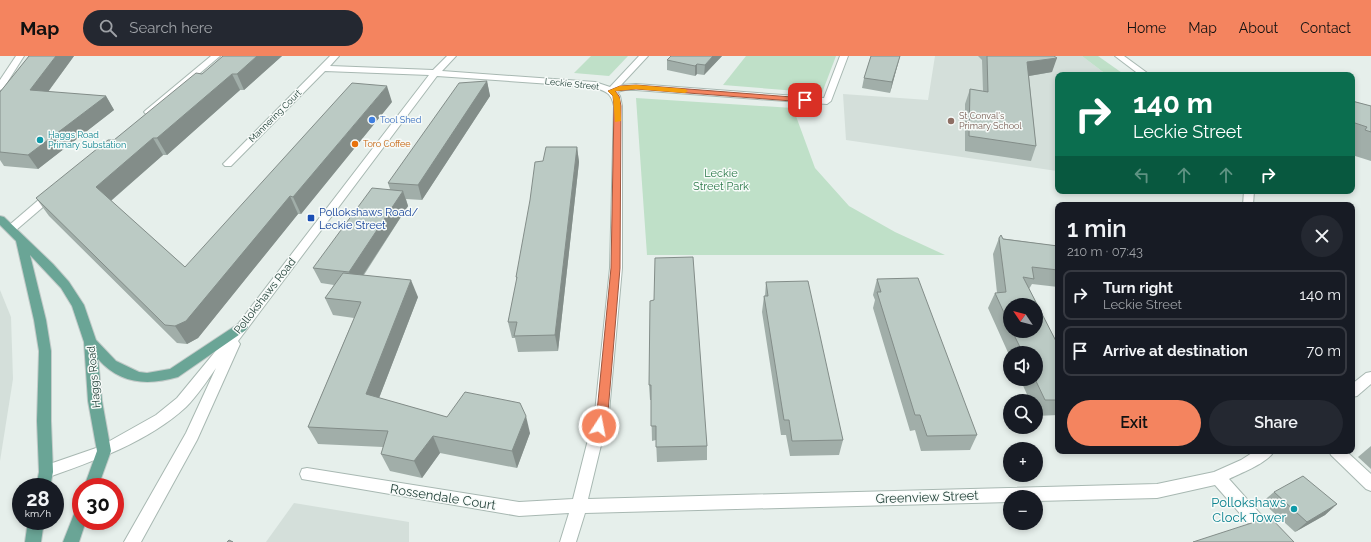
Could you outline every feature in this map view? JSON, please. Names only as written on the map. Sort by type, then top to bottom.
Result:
[{"type":"main road","name":"Haggs Road","points":[[0,219],[61,281],[78,305],[90,342],[95,401],[104,451]]},
{"type":"main road","name":"Haggs Road","points":[[21,241],[40,320],[45,351],[44,421],[46,472]]},
{"type":"main road","points":[[90,342],[111,365],[137,377],[147,378],[173,373],[242,327]]},
{"type":"main road","points":[[94,478],[104,451]]},
{"type":"main road","points":[[45,478],[46,472]]},
{"type":"main road","points":[[33,542],[35,530]]},
{"type":"main road","points":[[71,542],[75,530]]},
{"type":"street","points":[[0,87],[20,56]]},
{"type":"street","points":[[139,120],[216,56]]},
{"type":"street","name":"Mannering Court","points":[[228,164],[335,56]]},
{"type":"street","name":"Pollokshaws Road","points":[[46,472],[104,451],[161,419],[182,402],[242,327],[435,74],[452,56]]},
{"type":"street","points":[[568,542],[579,506],[602,412],[616,268],[618,106],[616,96],[611,91],[644,56]]},
{"type":"street","name":"Leckie Street","points":[[435,74],[595,85],[611,91],[620,88],[636,87],[827,101],[844,56]]},
{"type":"street","points":[[1120,56],[1142,72]]},
{"type":"street","points":[[322,68],[435,74]]},
{"type":"street","points":[[11,229],[60,188]]},
{"type":"street","points":[[132,542],[192,436],[242,327]]},
{"type":"street","points":[[1355,389],[1371,377]]},
{"type":"street","name":"Greenview Street","points":[[579,506],[1158,491],[1190,485],[1218,477],[1246,464],[1262,454]]},
{"type":"street","points":[[1339,454],[1371,484]]},
{"type":"street","name":"Rossendale Court","points":[[307,474],[519,509],[579,506]]},
{"type":"street","points":[[1218,477],[1275,542]]},
{"type":"shaded area","name":"St Conval's Primary School","points":[[935,56],[1082,56],[1103,72],[1055,72],[1055,171],[846,140],[843,94],[928,100]]},
{"type":"shaded area","points":[[0,290],[11,317],[13,379],[0,461]]},
{"type":"shaded area","points":[[294,503],[409,522],[409,542],[266,542]]},
{"type":"green space","points":[[591,56],[628,56],[609,76],[574,73]]},
{"type":"green space","points":[[746,56],[836,56],[822,93],[723,85]]},
{"type":"green space","points":[[1082,56],[1098,56],[1121,72],[1103,72]]},
{"type":"green space","name":"Leckie Street Park","points":[[636,98],[793,108],[815,168],[849,206],[895,232],[945,255],[647,255]]},
{"type":"building","points":[[29,56],[56,56],[30,90],[106,96],[28,155],[0,152],[0,92]]},
{"type":"building","points":[[223,56],[257,56],[237,74],[232,74],[157,138],[153,138],[96,187],[185,267],[352,83],[387,86],[293,197],[290,196],[186,321],[175,326],[165,325],[36,198],[108,140],[114,140],[196,73],[202,74]]},
{"type":"building","points":[[671,56],[713,56],[705,65],[697,64],[695,66],[667,60]]},
{"type":"building","points":[[871,56],[900,56],[892,82],[864,78]]},
{"type":"building","points":[[987,56],[1054,56],[1057,58],[1027,62],[1036,146],[969,136],[970,89],[988,92]]},
{"type":"building","points":[[487,81],[418,185],[388,183],[459,83]]},
{"type":"building","points":[[1355,102],[1371,106],[1371,132],[1365,130],[1367,127],[1355,123]]},
{"type":"building","points":[[546,147],[577,147],[555,335],[514,336],[517,322],[508,322],[530,200],[535,162],[543,161]]},
{"type":"building","points":[[372,188],[403,191],[349,272],[313,268]]},
{"type":"building","points":[[1001,235],[1003,239],[1055,246],[1055,270],[1032,267],[1034,279],[1023,277],[1034,298],[1003,298],[1003,311],[995,293],[1006,292],[999,238]]},
{"type":"building","points":[[693,257],[707,446],[656,447],[656,426],[651,426],[651,385],[649,385],[650,301],[654,300],[655,258]]},
{"type":"building","points":[[343,273],[411,280],[366,394],[447,417],[465,392],[520,403],[526,416],[512,451],[433,436],[414,461],[381,454],[388,431],[308,427],[361,302],[325,298]]},
{"type":"building","points":[[918,278],[977,435],[927,436],[920,415],[915,415],[877,292],[881,292],[877,279]]},
{"type":"building","points":[[808,281],[843,440],[792,441],[789,420],[784,420],[764,296],[768,296],[766,282]]},
{"type":"building","points":[[1043,316],[1055,339],[1055,400],[1045,400],[1038,386],[1043,386],[1043,346],[1020,346],[1016,338],[1043,338]]},
{"type":"building","points":[[1303,476],[1337,504],[1307,522],[1274,492]]},
{"type":"building","points":[[1270,517],[1294,542],[1193,542]]},
{"type":"slow traffic","points":[[617,121],[617,99],[611,91],[626,87],[685,91]]},
{"type":"place","name":"Tool Shed","points":[[372,120]]},
{"type":"place","name":"St Conval's Primary School","points":[[951,121]]},
{"type":"place","name":"Haggs Road Primary Substation","points":[[40,140]]},
{"type":"place","name":"Toro Coffee","points":[[355,144]]},
{"type":"place","name":"Pollokshaws Road/ Leckie Street","points":[[311,218]]},
{"type":"place","name":"Pollokshaws Clock Tower","points":[[1294,509]]},
{"type":"route","points":[[599,426],[602,412],[616,268],[618,106],[616,96],[611,91],[626,87],[636,87],[805,100]]}]
